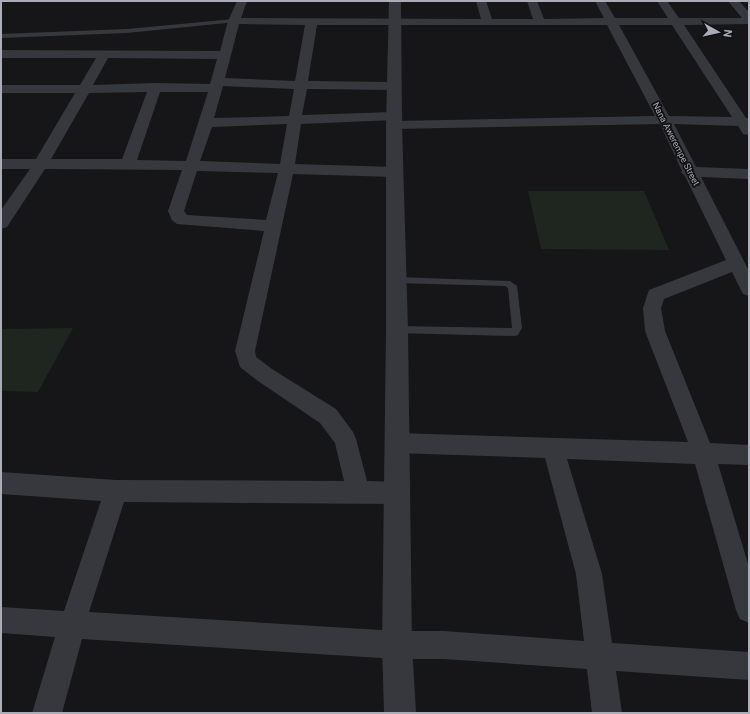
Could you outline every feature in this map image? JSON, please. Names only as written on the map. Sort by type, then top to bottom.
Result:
[{"type":"street","points":[[242,1],[234,21],[206,123],[176,211],[178,216],[183,220],[274,226]]},
{"type":"street","points":[[396,1],[397,79]]},
{"type":"street","points":[[481,1],[487,23]]},
{"type":"street","points":[[532,1],[539,22]]},
{"type":"street","name":"Nana Awerempe Street","points":[[600,1],[664,120],[749,289]]},
{"type":"street","points":[[662,1],[747,126]]},
{"type":"street","points":[[733,1],[749,20]]},
{"type":"street","points":[[400,713],[397,645],[397,330],[395,280],[394,121],[402,26],[539,22],[749,20]]},
{"type":"street","points":[[234,21],[487,23]]},
{"type":"street","points":[[312,21],[286,170],[245,351],[247,361],[265,375],[328,416],[345,440],[358,492]]},
{"type":"street","points":[[1,54],[224,55]]},
{"type":"street","points":[[1,223],[40,165],[104,55]]},
{"type":"street","points":[[1,89],[301,85],[397,79]]},
{"type":"street","points":[[128,164],[155,87]]},
{"type":"street","points":[[206,123],[295,120],[664,120],[747,126]]},
{"type":"street","points":[[1,164],[128,164],[286,170],[395,172]]},
{"type":"street","points":[[690,172],[749,174]]},
{"type":"street","points":[[736,264],[656,295],[652,308],[656,331],[703,453],[749,610]]},
{"type":"street","points":[[396,443],[749,455]]},
{"type":"street","points":[[553,448],[589,574],[607,713]]},
{"type":"street","points":[[1,483],[116,491],[396,493]]},
{"type":"street","points":[[47,713],[72,625],[116,491]]},
{"type":"street","points":[[1,620],[397,645],[444,645],[749,666]]},
{"type":"lane","points":[[1,36],[127,31],[234,21]]},
{"type":"lane","points":[[395,280],[507,283],[512,286],[517,328],[515,332],[397,330]]},
{"type":"shaded area","points":[[528,191],[644,191],[669,250],[541,249]]},
{"type":"shaded area","points":[[73,328],[38,392],[1,391],[1,329]]}]
